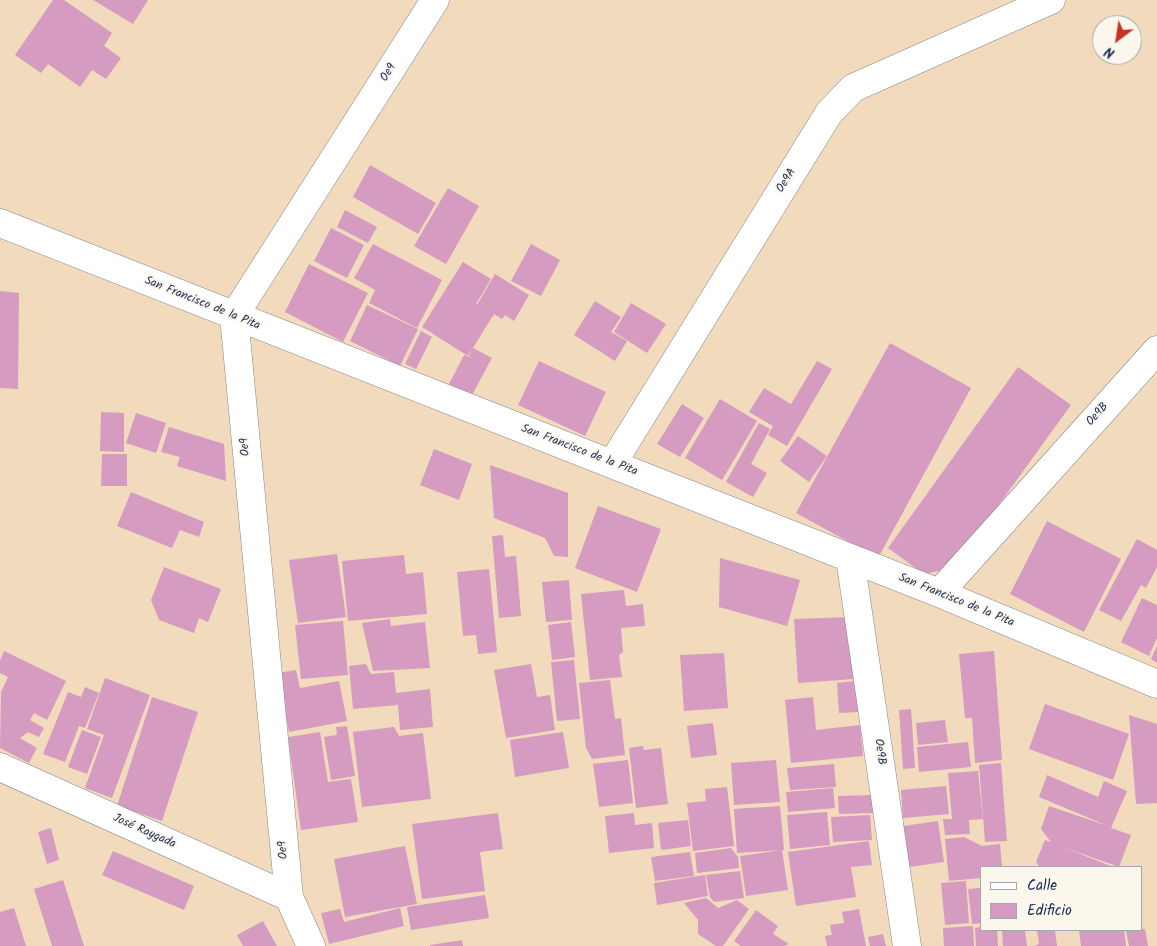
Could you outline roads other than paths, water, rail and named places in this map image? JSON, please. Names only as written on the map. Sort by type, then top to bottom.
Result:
[{"type":"street","name":"Oe9","points":[[311,946],[289,897],[234,316],[435,0]]},
{"type":"street","name":"Oe9A","points":[[612,464],[829,113],[853,88],[1051,0]]},
{"type":"street","name":"San Francisco de la Pita","points":[[0,223],[939,593],[1157,684]]},
{"type":"street","name":"Oe9B","points":[[939,593],[1157,350]]},
{"type":"street","name":"Oe9B","points":[[850,558],[908,946]]},
{"type":"street","name":"José Raygada","points":[[0,767],[289,897]]}]
